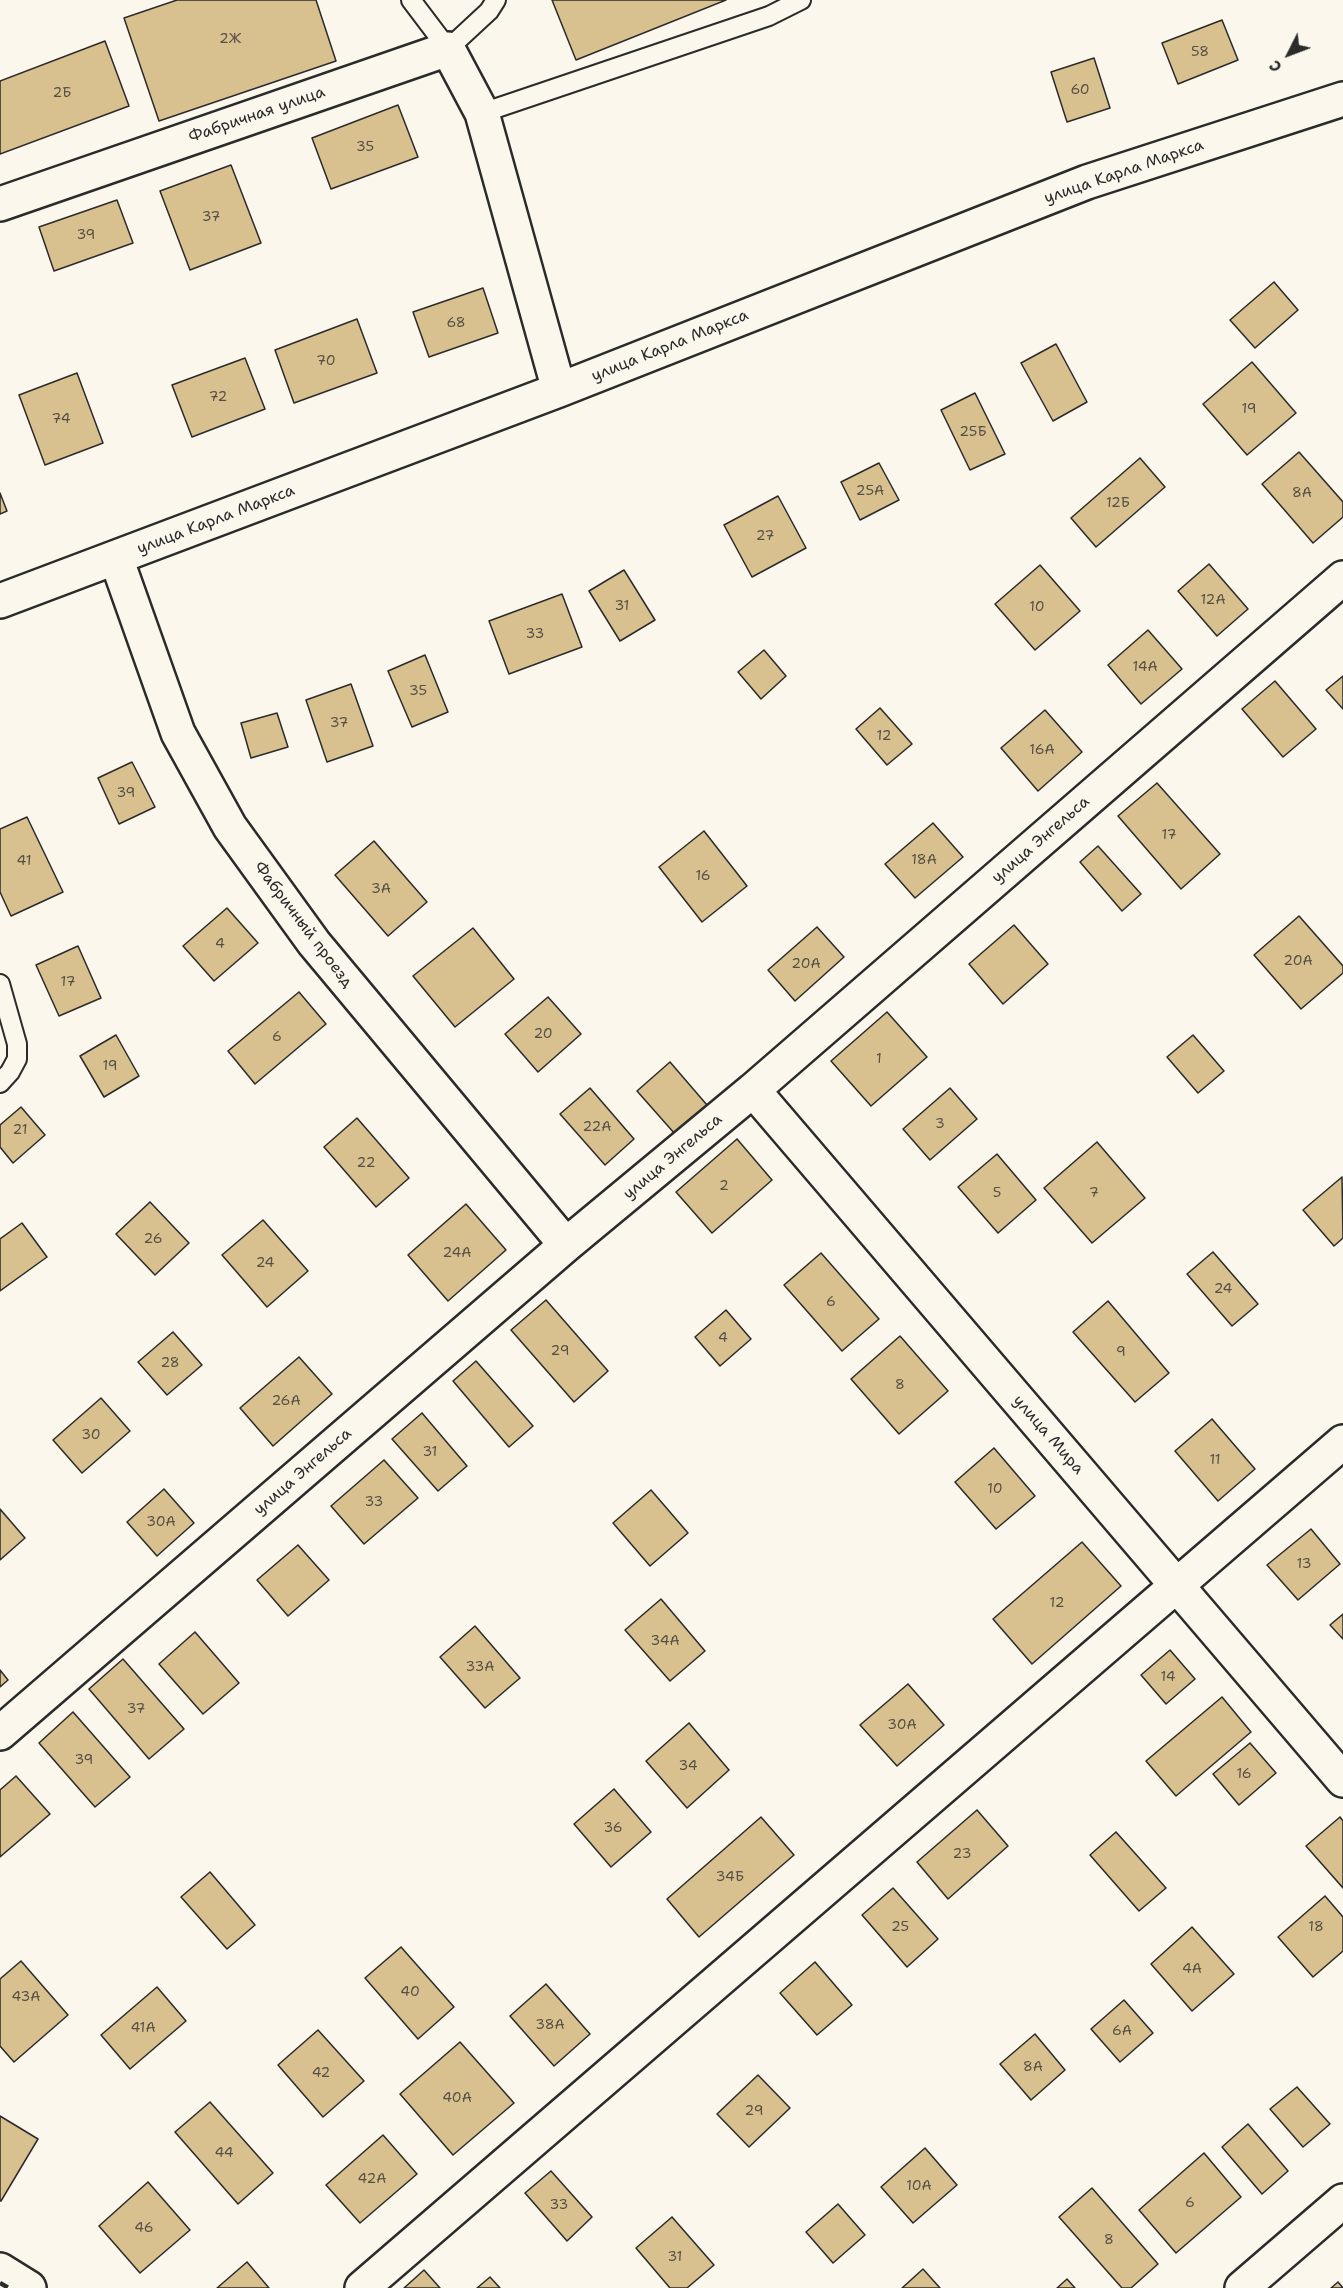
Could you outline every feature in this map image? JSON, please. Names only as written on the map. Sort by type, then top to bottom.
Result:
[{"type":"street","points":[[448,49],[482,113],[559,390]]},
{"type":"street","name":"Фабричная улица","points":[[0,204],[448,49]]},
{"type":"street","name":"улица Карла Маркса","points":[[0,602],[559,390],[1087,182],[1343,99]]},
{"type":"street","name":"Фабричный проезд","points":[[116,558],[178,733],[230,827],[314,943],[566,1245]]},
{"type":"street","name":"улица Энгельса","points":[[0,1733],[566,1245],[753,1090],[1343,578]]},
{"type":"street","name":"улица Мира","points":[[753,1090],[1343,1780]]},
{"type":"street","points":[[362,2288],[1343,1442]]},
{"type":"street","points":[[1242,2288],[1343,2201]]},
{"type":"street","points":[[0,2270],[29,2288]]},
{"type":"lane","points":[[411,0],[448,49]]},
{"type":"lane","name":"Фабричная улица","points":[[448,49],[489,11],[496,0]]},
{"type":"lane","points":[[482,113],[759,20],[801,0]]},
{"type":"lane","points":[[0,984],[17,1044],[17,1059],[10,1072],[0,1083]]},
{"type":"building","points":[[177,0],[316,0],[336,61],[159,121],[124,18]]},
{"type":"building","points":[[552,0],[726,0],[576,60]]},
{"type":"building","points":[[1222,20],[1238,60],[1178,84],[1162,43]]},
{"type":"building","points":[[105,41],[129,106],[0,154],[0,81]]},
{"type":"building","points":[[1094,58],[1110,108],[1067,122],[1051,72]]},
{"type":"building","points":[[398,105],[418,157],[331,189],[312,138]]},
{"type":"building","points":[[231,165],[261,243],[190,270],[160,191]]},
{"type":"building","points":[[117,200],[133,243],[54,271],[39,227]]},
{"type":"building","points":[[1274,282],[1298,310],[1255,348],[1230,320]]},
{"type":"building","points":[[483,288],[498,333],[429,357],[413,312]]},
{"type":"building","points":[[357,319],[377,373],[294,403],[275,350]]},
{"type":"building","points":[[1056,344],[1087,402],[1053,421],[1021,363]]},
{"type":"building","points":[[245,358],[265,409],[192,437],[172,385]]},
{"type":"building","points":[[1252,362],[1296,413],[1247,455],[1203,404]]},
{"type":"building","points":[[77,373],[103,443],[45,465],[19,395]]},
{"type":"building","points":[[975,393],[1005,454],[970,470],[941,410]]},
{"type":"building","points":[[1299,452],[1343,502],[1343,517],[1313,543],[1262,484]]},
{"type":"building","points":[[1140,458],[1165,487],[1096,547],[1071,518]]},
{"type":"building","points":[[879,463],[899,500],[860,520],[841,482]]},
{"type":"building","points":[[0,493],[7,511],[0,514]]},
{"type":"building","points":[[778,496],[806,548],[752,577],[724,525]]},
{"type":"building","points":[[1209,564],[1248,609],[1217,636],[1178,591]]},
{"type":"building","points":[[1040,565],[1080,611],[1035,650],[995,604]]},
{"type":"building","points":[[624,570],[655,620],[620,641],[589,591]]},
{"type":"building","points":[[562,594],[582,647],[509,674],[489,621]]},
{"type":"building","points":[[1148,630],[1182,669],[1141,704],[1108,665]]},
{"type":"building","points":[[764,650],[786,676],[761,699],[738,672]]},
{"type":"building","points":[[425,655],[448,712],[412,727],[388,671]]},
{"type":"building","points":[[1343,676],[1343,709],[1326,690]]},
{"type":"building","points":[[1275,681],[1316,729],[1283,757],[1242,709]]},
{"type":"building","points":[[351,684],[373,746],[327,762],[306,700]]},
{"type":"building","points":[[880,708],[912,744],[887,765],[856,729]]},
{"type":"building","points":[[1045,710],[1082,752],[1038,791],[1001,748]]},
{"type":"building","points":[[277,713],[288,747],[251,758],[241,723]]},
{"type":"building","points":[[132,762],[155,807],[119,824],[98,778]]},
{"type":"building","points":[[1157,783],[1220,854],[1181,889],[1118,816]]},
{"type":"building","points":[[27,817],[63,892],[11,916],[0,892],[0,829]]},
{"type":"building","points":[[933,823],[963,857],[915,898],[885,864]]},
{"type":"building","points":[[704,831],[747,886],[702,922],[659,867]]},
{"type":"building","points":[[374,841],[427,902],[388,936],[335,875]]},
{"type":"building","points":[[1098,846],[1141,894],[1122,911],[1080,862]]},
{"type":"building","points":[[227,908],[258,943],[214,981],[183,946]]},
{"type":"building","points":[[1299,916],[1343,966],[1343,973],[1301,1009],[1254,955]]},
{"type":"building","points":[[1014,925],[1048,964],[1003,1004],[969,964]]},
{"type":"building","points":[[817,927],[844,957],[795,1001],[768,970]]},
{"type":"building","points":[[473,928],[514,979],[455,1027],[413,976]]},
{"type":"building","points":[[78,946],[101,998],[59,1016],[36,965]]},
{"type":"building","points":[[299,992],[326,1024],[255,1084],[228,1051]]},
{"type":"building","points":[[548,997],[581,1034],[538,1072],[505,1034]]},
{"type":"building","points":[[887,1012],[927,1057],[871,1106],[831,1061]]},
{"type":"building","points":[[116,1035],[139,1076],[104,1097],[80,1056]]},
{"type":"building","points":[[1193,1035],[1224,1071],[1198,1093],[1167,1057]]},
{"type":"building","points":[[670,1062],[707,1105],[675,1134],[637,1091]]},
{"type":"building","points":[[590,1088],[634,1139],[605,1165],[560,1114]]},
{"type":"building","points":[[950,1088],[977,1119],[930,1160],[903,1129]]},
{"type":"building","points":[[21,1107],[45,1135],[13,1163],[0,1147],[0,1125]]},
{"type":"building","points":[[357,1118],[409,1178],[376,1207],[324,1147]]},
{"type":"building","points":[[737,1139],[772,1180],[712,1233],[676,1192]]},
{"type":"building","points":[[1097,1142],[1145,1198],[1092,1243],[1044,1188]]},
{"type":"building","points":[[997,1154],[1036,1200],[998,1233],[958,1187]]},
{"type":"building","points":[[1342,1177],[1343,1238],[1334,1246],[1303,1210]]},
{"type":"building","points":[[150,1202],[189,1243],[155,1275],[116,1234]]},
{"type":"building","points":[[466,1204],[506,1250],[448,1301],[408,1255]]},
{"type":"building","points":[[263,1220],[308,1271],[267,1307],[222,1255]]},
{"type":"building","points":[[22,1223],[47,1257],[0,1291],[0,1239]]},
{"type":"building","points":[[1213,1252],[1258,1304],[1232,1326],[1187,1274]]},
{"type":"building","points":[[821,1253],[879,1319],[842,1351],[784,1285]]},
{"type":"building","points":[[546,1300],[608,1371],[574,1402],[511,1330]]},
{"type":"building","points":[[1108,1301],[1169,1373],[1135,1402],[1073,1332]]},
{"type":"building","points":[[726,1310],[751,1339],[720,1366],[695,1337]]},
{"type":"building","points":[[173,1332],[202,1365],[167,1395],[138,1362]]},
{"type":"building","points":[[900,1336],[948,1391],[899,1434],[851,1379]]},
{"type":"building","points":[[299,1357],[332,1394],[273,1446],[240,1408]]},
{"type":"building","points":[[476,1361],[533,1426],[509,1447],[453,1381]]},
{"type":"building","points":[[101,1398],[130,1431],[82,1473],[53,1440]]},
{"type":"building","points":[[422,1413],[467,1466],[438,1491],[392,1439]]},
{"type":"building","points":[[1212,1419],[1255,1469],[1218,1501],[1175,1451]]},
{"type":"building","points":[[994,1448],[1035,1496],[996,1529],[955,1482]]},
{"type":"building","points":[[384,1460],[418,1498],[364,1544],[331,1506]]},
{"type":"building","points":[[164,1489],[194,1523],[157,1556],[127,1522]]},
{"type":"building","points":[[651,1490],[688,1533],[650,1566],[613,1523]]},
{"type":"building","points":[[0,1509],[25,1538],[0,1560]]},
{"type":"building","points":[[1311,1529],[1340,1564],[1298,1600],[1267,1565]]},
{"type":"building","points":[[1082,1542],[1121,1586],[1032,1664],[993,1619]]},
{"type":"building","points":[[298,1545],[329,1580],[288,1616],[257,1580]]},
{"type":"building","points":[[661,1599],[705,1651],[670,1681],[625,1630]]},
{"type":"building","points":[[1343,1614],[1343,1639],[1330,1625]]},
{"type":"building","points":[[475,1626],[520,1678],[485,1708],[440,1657]]},
{"type":"building","points":[[195,1632],[239,1683],[203,1714],[159,1664]]},
{"type":"building","points":[[1170,1650],[1195,1679],[1166,1704],[1141,1675]]},
{"type":"building","points":[[123,1659],[184,1729],[149,1759],[89,1689]]},
{"type":"building","points":[[0,1670],[8,1680],[0,1687]]},
{"type":"building","points":[[908,1684],[944,1725],[897,1766],[860,1725]]},
{"type":"building","points":[[1222,1697],[1251,1732],[1176,1796],[1146,1761]]},
{"type":"building","points":[[73,1712],[130,1777],[95,1807],[39,1743]]},
{"type":"building","points":[[689,1723],[729,1770],[687,1808],[646,1761]]},
{"type":"building","points":[[1250,1743],[1276,1773],[1239,1805],[1213,1774]]},
{"type":"building","points":[[16,1776],[50,1814],[0,1857],[0,1790]]},
{"type":"building","points":[[614,1789],[651,1832],[611,1867],[574,1824]]},
{"type":"building","points":[[977,1810],[1008,1846],[948,1899],[917,1862]]},
{"type":"building","points":[[761,1817],[794,1855],[699,1937],[667,1899]]},
{"type":"building","points":[[1340,1817],[1343,1821],[1343,1888],[1306,1846]]},
{"type":"building","points":[[1116,1832],[1166,1888],[1139,1911],[1090,1855]]},
{"type":"building","points":[[210,1872],[255,1925],[227,1949],[181,1897]]},
{"type":"building","points":[[893,1888],[938,1939],[907,1967],[862,1915]]},
{"type":"building","points":[[1325,1896],[1343,1917],[1343,1951],[1313,1977],[1278,1937]]},
{"type":"building","points":[[1192,1927],[1234,1974],[1192,2011],[1151,1964]]},
{"type":"building","points":[[401,1947],[454,2007],[418,2039],[365,1978]]},
{"type":"building","points":[[21,1961],[68,2015],[14,2062],[0,2046],[0,1979]]},
{"type":"building","points":[[815,1962],[852,2005],[817,2035],[780,1993]]},
{"type":"building","points":[[546,1984],[590,2034],[554,2066],[510,2016]]},
{"type":"building","points":[[157,1987],[186,2021],[130,2069],[101,2035]]},
{"type":"building","points":[[1124,2000],[1153,2033],[1120,2062],[1091,2029]]},
{"type":"building","points":[[318,2030],[364,2081],[323,2117],[278,2065]]},
{"type":"building","points":[[1035,2034],[1065,2070],[1031,2100],[1000,2064]]},
{"type":"building","points":[[460,2042],[514,2103],[453,2155],[400,2094]]},
{"type":"building","points":[[758,2075],[790,2108],[749,2147],[717,2114]]},
{"type":"building","points":[[1297,2087],[1330,2124],[1303,2147],[1270,2109]]},
{"type":"building","points":[[210,2102],[273,2173],[238,2204],[175,2132]]},
{"type":"building","points":[[0,2116],[38,2139],[1,2201],[0,2201]]},
{"type":"building","points":[[1248,2124],[1288,2171],[1262,2194],[1222,2147]]},
{"type":"building","points":[[383,2135],[417,2174],[360,2223],[326,2185]]},
{"type":"building","points":[[925,2148],[957,2185],[913,2223],[881,2187]]},
{"type":"building","points":[[1204,2153],[1241,2197],[1176,2253],[1139,2210]]},
{"type":"building","points":[[551,2171],[592,2217],[567,2241],[525,2193]]},
{"type":"building","points":[[148,2182],[190,2230],[140,2273],[99,2226]]},
{"type":"building","points":[[1092,2188],[1158,2264],[1131,2288],[1122,2288],[1059,2217]]},
{"type":"building","points":[[838,2204],[865,2235],[833,2263],[806,2232]]},
{"type":"building","points":[[672,2217],[714,2265],[687,2288],[670,2288],[636,2248]]},
{"type":"building","points":[[247,2262],[269,2288],[217,2288]]},
{"type":"building","points":[[923,2269],[940,2288],[902,2288]]},
{"type":"building","points":[[424,2270],[440,2288],[404,2288]]},
{"type":"building","points":[[490,2277],[500,2288],[477,2288]]},
{"type":"building","points":[[1067,2279],[1075,2288],[1057,2288]]},
{"type":"building","points":[[1338,2282],[1343,2288],[1331,2288]]},
{"type":"railway","points":[[0,2283],[9,2288]]}]
